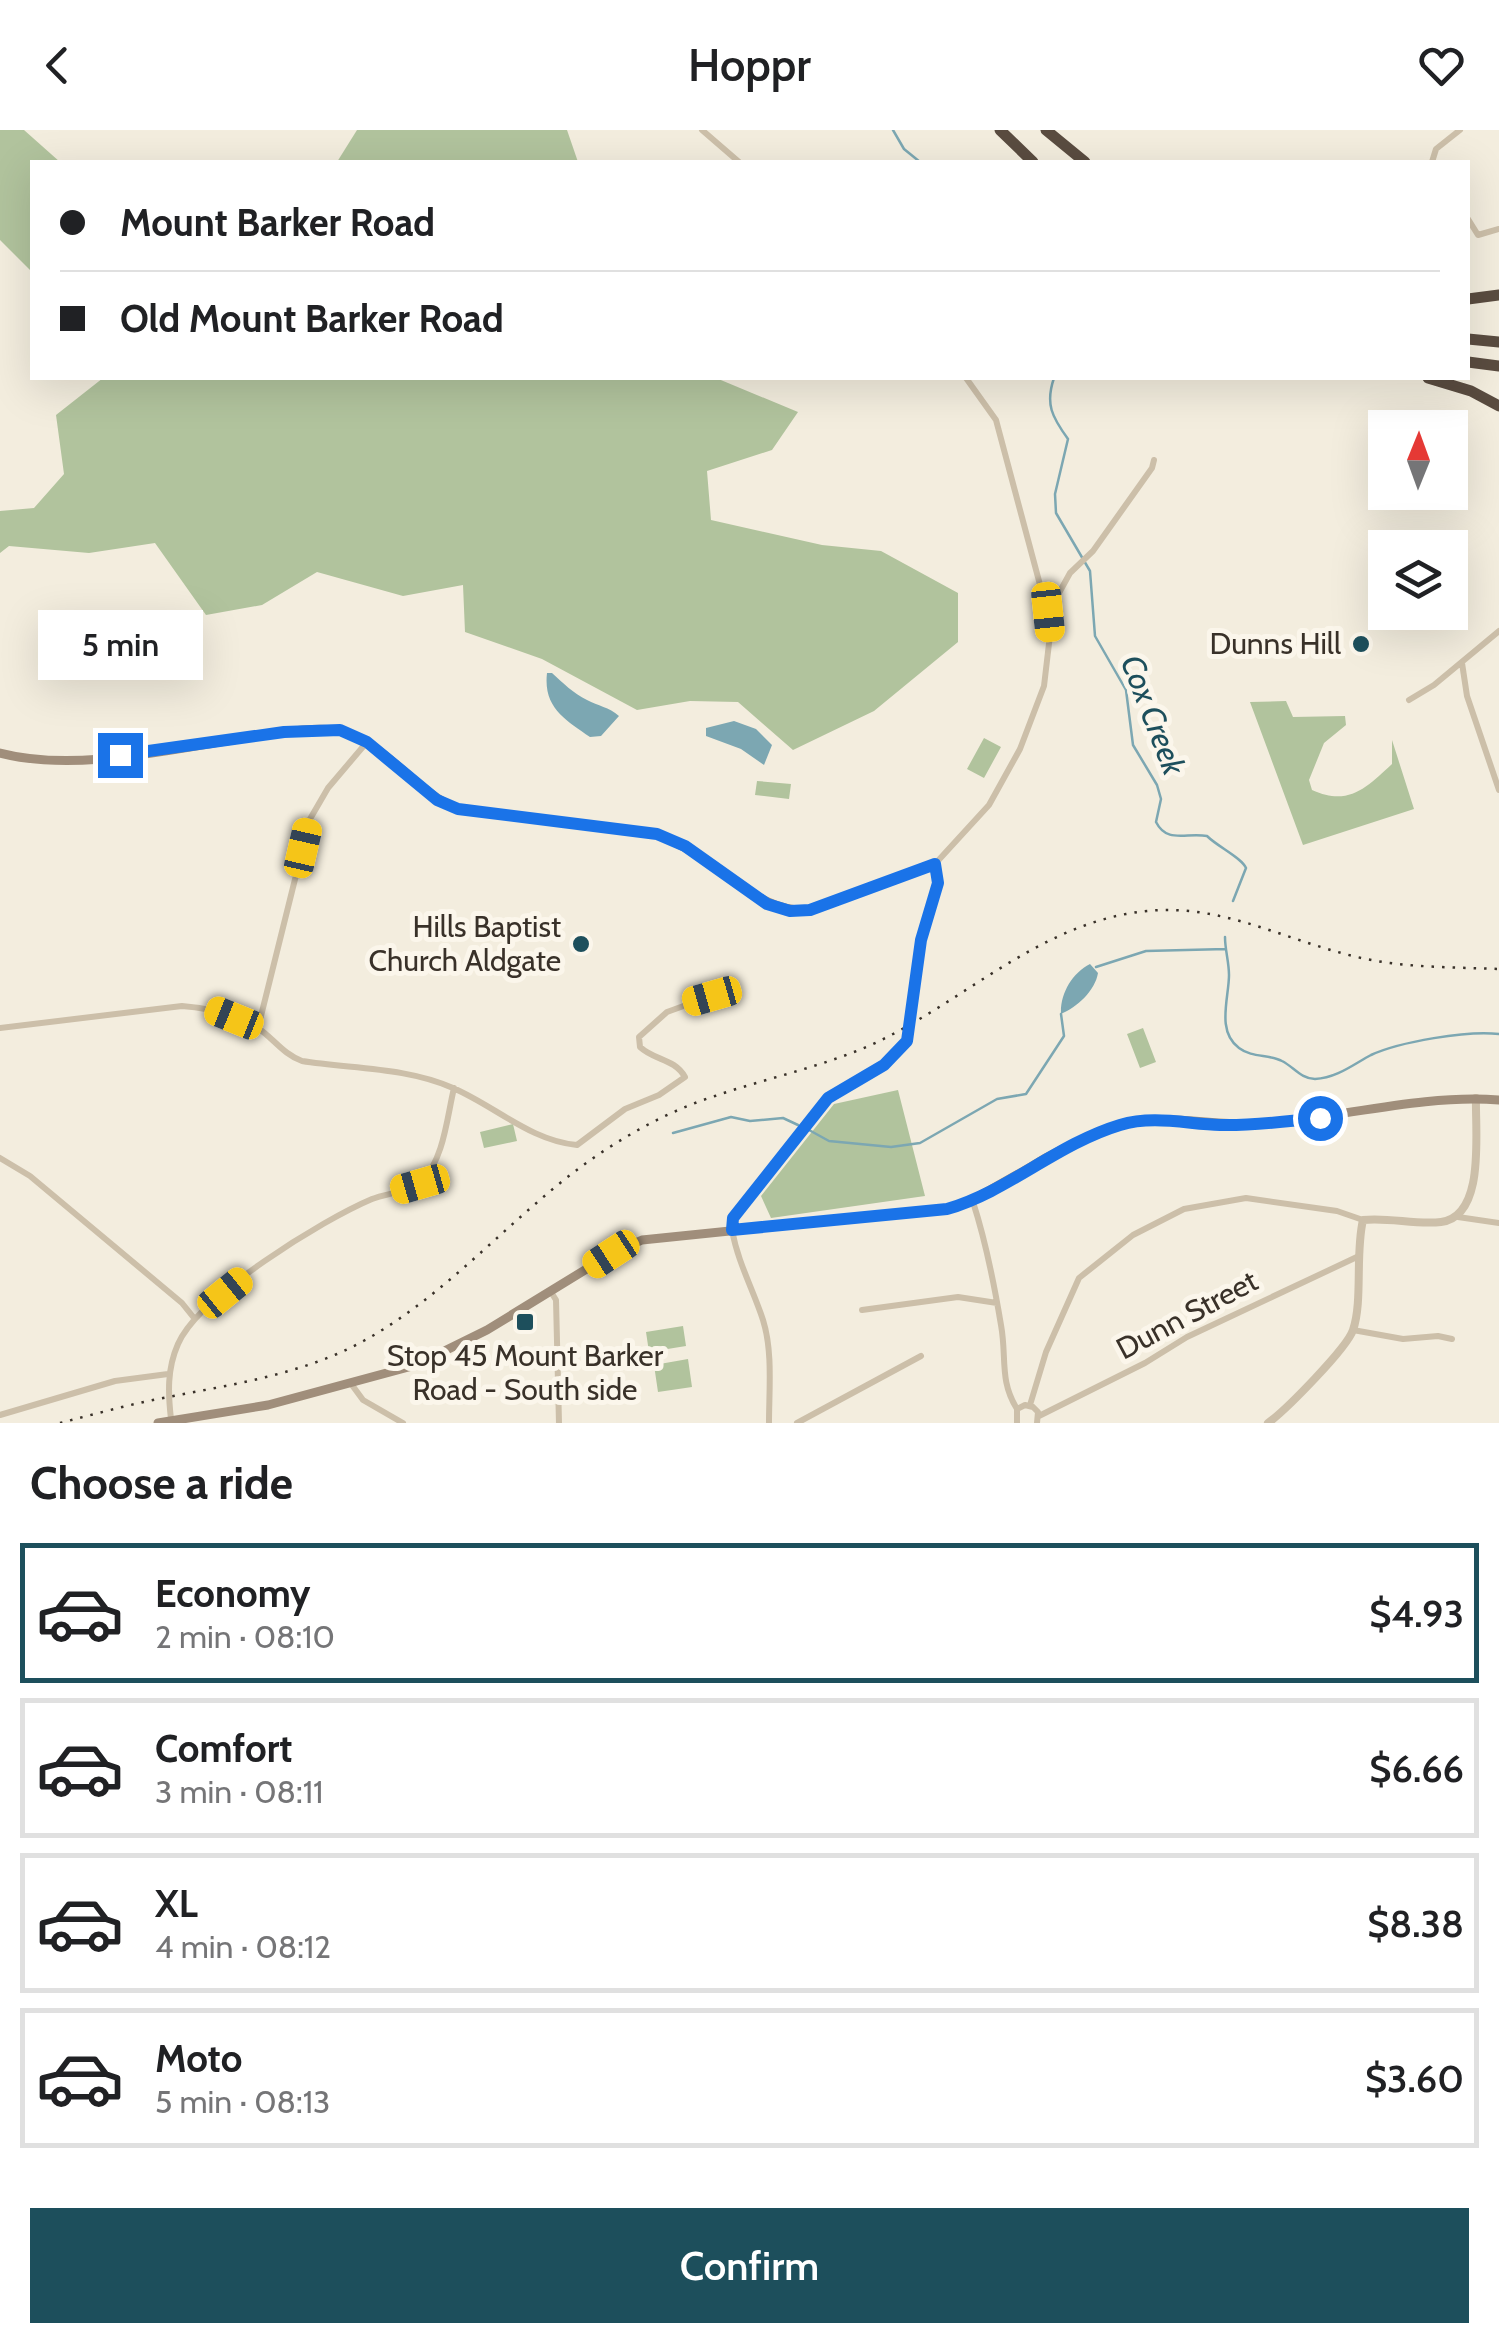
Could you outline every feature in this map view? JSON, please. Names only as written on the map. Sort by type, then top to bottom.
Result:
[{"type":"highway","points":[[1000,130],[1031,160]]},
{"type":"highway","points":[[1046,130],[1083,160]]},
{"type":"highway","points":[[1470,299],[1499,295]]},
{"type":"highway","points":[[1470,339],[1499,342]]},
{"type":"highway","points":[[1470,362],[1499,366]]},
{"type":"highway","points":[[1434,380],[1499,406]]},
{"type":"main road","points":[[0,753],[26,760],[86,760],[284,732],[340,730],[367,742],[437,800],[458,809],[657,834],[685,846],[767,904],[790,911],[810,910],[935,864],[938,883],[921,940],[907,1041],[884,1065],[828,1098],[733,1218],[732,1230]]},
{"type":"main road","points":[[158,1423],[268,1405],[416,1365],[487,1330],[611,1254],[642,1240],[947,1209],[973,1202],[1072,1144],[1122,1124],[1150,1120],[1222,1125],[1273,1122],[1450,1098],[1499,1100]]},
{"type":"street","points":[[702,130],[738,160]]},
{"type":"street","points":[[1433,160],[1436,148],[1460,130]]},
{"type":"street","points":[[1470,221],[1478,235],[1499,229]]},
{"type":"street","points":[[935,864],[989,805],[1020,749],[1044,686],[1050,635],[1048,612],[996,420],[967,380]]},
{"type":"street","points":[[1048,612],[1075,568],[1094,552],[1154,460]]},
{"type":"street","points":[[1408,700],[1462,664],[1499,631]]},
{"type":"street","points":[[1462,664],[1466,696],[1499,790]]},
{"type":"street","points":[[258,1028],[310,819],[328,788],[367,742]]},
{"type":"street","points":[[0,1028],[182,1006],[209,1008],[258,1028],[288,1056],[393,1072],[454,1088],[554,1143],[577,1145],[625,1108],[660,1094],[684,1078],[669,1060],[647,1054],[640,1047],[639,1037],[667,1012],[712,996]]},
{"type":"street","points":[[171,1419],[168,1374],[178,1344],[194,1318],[265,1261],[325,1222],[374,1198],[420,1184],[435,1165],[454,1088]]},
{"type":"street","points":[[1458,1217],[1470,1198],[1474,1179],[1476,1098]]},
{"type":"street","points":[[0,1158],[30,1176],[182,1303],[194,1318]]},
{"type":"street","points":[[1038,1420],[1030,1405],[1046,1352],[1079,1278],[1133,1235],[1184,1209],[1246,1198],[1337,1211],[1363,1220],[1444,1222],[1458,1217],[1499,1223]]},
{"type":"street","points":[[973,1202],[997,1303],[1006,1391],[1018,1410],[1017,1423]]},
{"type":"street","points":[[1268,1423],[1294,1402],[1338,1354],[1353,1330],[1363,1220]]},
{"type":"street","points":[[732,1230],[737,1258],[764,1322],[769,1423]]},
{"type":"street","name":"Dunn Street","points":[[1038,1420],[1187,1337],[1359,1256]]},
{"type":"street","points":[[551,1292],[556,1300],[559,1423]]},
{"type":"street","points":[[862,1310],[958,1297],[997,1303]]},
{"type":"street","points":[[1353,1330],[1402,1339],[1452,1339]]},
{"type":"street","points":[[797,1423],[920,1356]]},
{"type":"street","points":[[0,1415],[116,1382],[168,1374]]},
{"type":"street","points":[[352,1385],[363,1400],[403,1423]]},
{"type":"street","points":[[1018,1410],[1030,1405]]},
{"type":"green space","points":[[0,130],[24,130],[58,160],[30,160],[30,270],[0,240]]},
{"type":"green space","points":[[357,130],[567,130],[577,160],[338,160]]},
{"type":"green space","points":[[100,380],[721,380],[798,412],[772,450],[707,471],[711,520],[822,545],[881,551],[958,593],[958,642],[874,711],[793,750],[738,702],[690,701],[637,710],[542,659],[465,632],[463,585],[403,596],[317,572],[262,605],[206,615],[155,543],[89,553],[9,546],[0,553],[0,511],[34,508],[64,474],[56,415]]},
{"type":"green space","points":[[1286,701],[1293,717],[1345,716],[1346,725],[1324,743],[1309,780],[1312,790],[1337,796],[1365,787],[1392,764],[1392,740],[1414,809],[1303,845],[1250,702]]},
{"type":"green space","points":[[984,738],[1001,747],[984,778],[967,769]]},
{"type":"green space","points":[[757,781],[791,784],[789,799],[755,795]]},
{"type":"green space","points":[[1143,1028],[1156,1062],[1140,1068],[1127,1034]]},
{"type":"green space","points":[[898,1090],[925,1196],[771,1218],[761,1196],[834,1104]]},
{"type":"green space","points":[[513,1124],[517,1141],[484,1148],[480,1132]]},
{"type":"green space","points":[[683,1326],[686,1346],[649,1352],[646,1332]]},
{"type":"green space","points":[[688,1359],[692,1387],[658,1392],[654,1365]]},
{"type":"water","points":[[547,673],[619,716],[601,736],[590,737],[558,712],[549,695]]},
{"type":"water","points":[[734,721],[756,729],[772,745],[764,765],[741,749],[706,736],[706,728]]},
{"type":"water","points":[[1090,964],[1098,973],[1093,986],[1079,1003],[1061,1014],[1068,985]]},
{"type":"waterway","name":"Cox Creek","points":[[893,130],[904,149],[918,160]]},
{"type":"waterway","name":"Cox Creek","points":[[1054,380],[1052,410],[1068,439],[1055,494],[1056,513],[1090,571],[1095,636],[1126,690],[1133,745],[1161,799],[1156,822],[1172,835],[1207,836],[1244,864],[1246,868],[1233,901]]},
{"type":"waterway","name":"Cox Creek","points":[[1225,937],[1229,975],[1225,1014],[1232,1041],[1244,1051],[1282,1061],[1306,1077],[1331,1076],[1383,1050],[1416,1042],[1452,1035],[1499,1034]]},
{"type":"waterway","points":[[1096,967],[1146,951],[1226,949]]},
{"type":"waterway","points":[[809,1130],[829,1141],[891,1147],[920,1143],[997,1099],[1026,1094],[1064,1036],[1061,1014]]},
{"type":"waterway","points":[[673,1133],[731,1117],[750,1121],[783,1118],[798,1125]]},
{"type":"railway","points":[[60,1423],[275,1375],[337,1354],[404,1316],[552,1190],[629,1135],[697,1102],[873,1044],[1027,952],[1091,923],[1157,910],[1187,911],[1243,922],[1374,961],[1499,969]]},
{"type":"place","name":"Dunns Hill","points":[[1361,644]]},
{"type":"place","name":"Hills Baptist Church Aldgate","points":[[581,944]]},
{"type":"place","name":"Stop 45 Mount Barker Road - South side","points":[[525,1322]]},
{"type":"route","points":[[120,755],[284,732],[340,730],[367,742],[437,800],[458,809],[657,834],[685,846],[767,904],[790,911],[810,910],[935,864],[938,883],[921,940],[907,1041],[884,1065],[828,1098],[733,1218],[732,1230],[947,1209],[973,1202],[1072,1144],[1122,1124],[1150,1120],[1222,1125],[1320,1118]]}]
